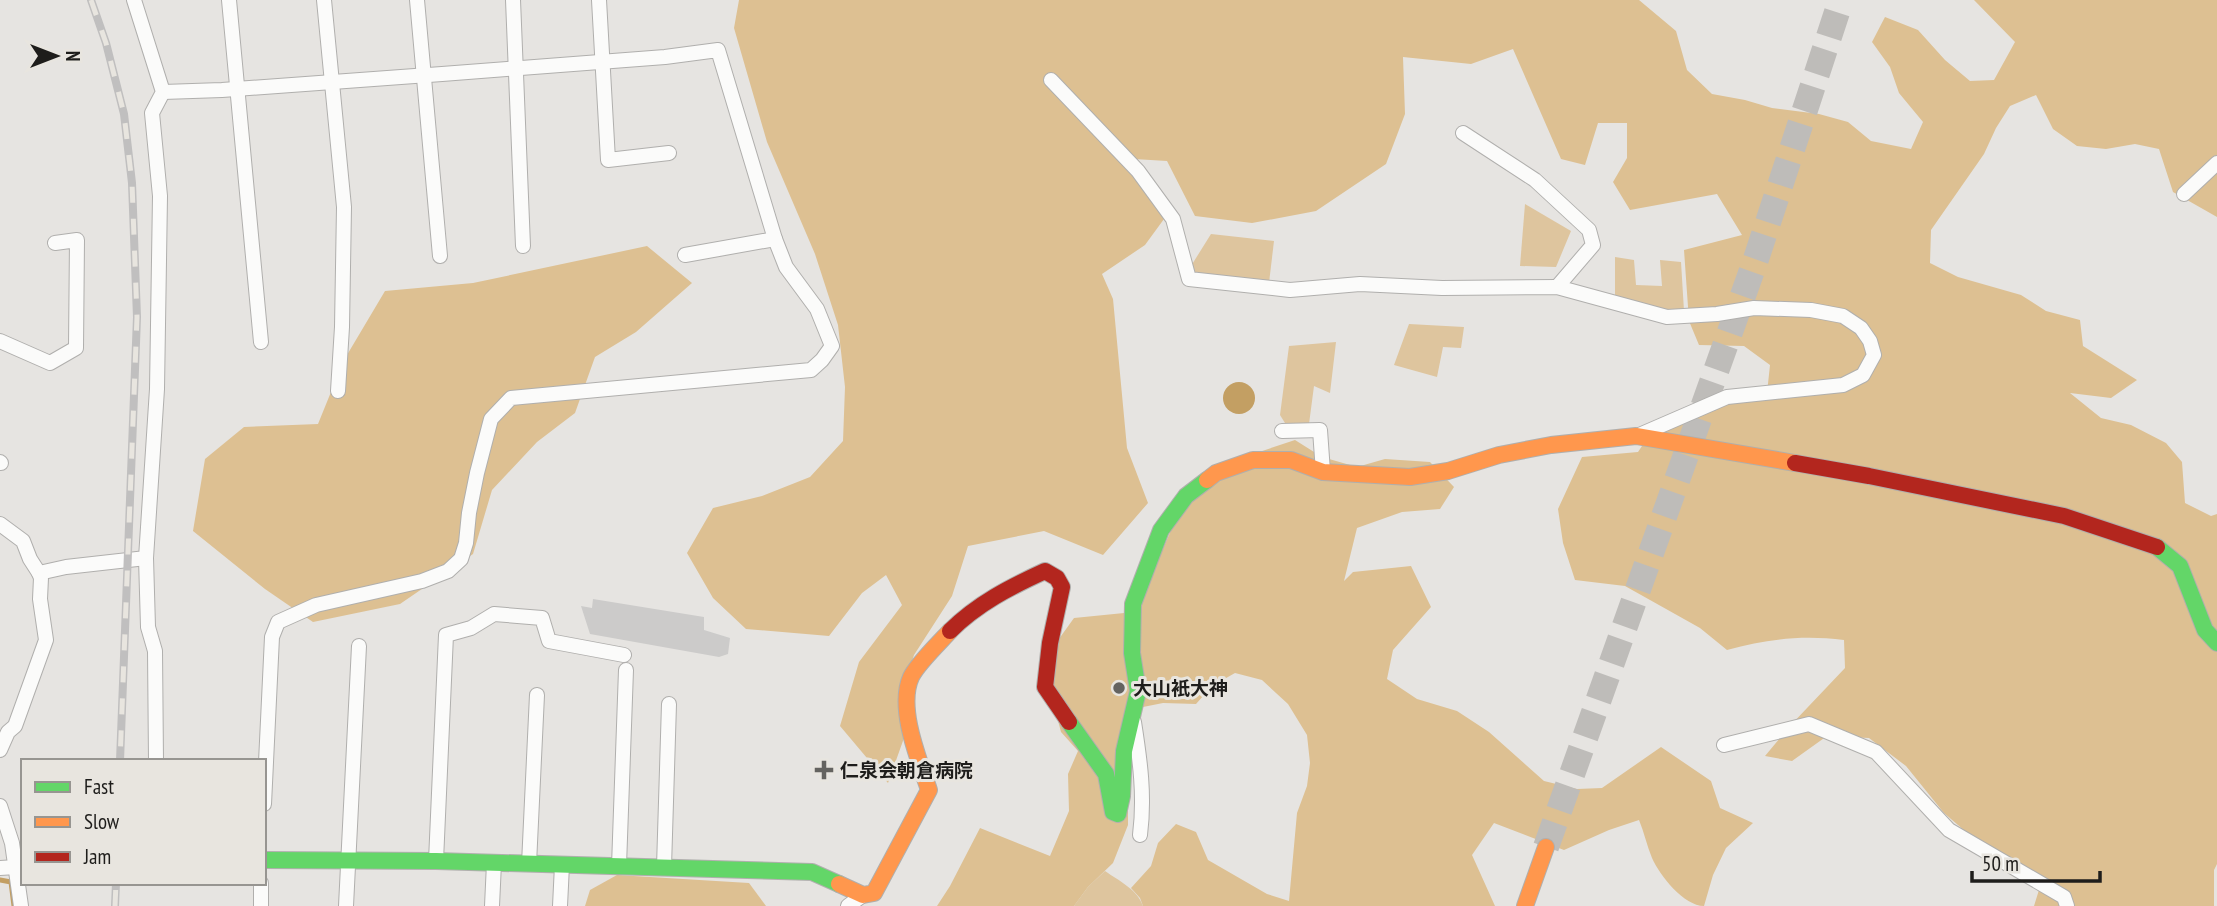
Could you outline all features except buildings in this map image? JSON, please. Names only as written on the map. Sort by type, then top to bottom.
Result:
[{"type":"main road","points":[[266,860],[436,861],[812,872],[863,895],[874,893],[929,790],[911,733],[908,704],[910,680],[944,635],[981,603],[1008,587],[1045,571],[1057,578],[1062,587],[1050,643],[1045,687],[1106,774],[1113,812],[1118,814],[1122,796],[1124,751],[1138,691],[1132,653],[1133,604],[1161,530],[1186,496],[1216,473],[1253,460],[1291,460],[1323,472],[1410,477],[1448,471],[1499,455],[1551,445],[1636,436],[1869,476],[2064,516],[2161,548],[2180,566],[2205,630],[2217,643]]},
{"type":"main road","points":[[1525,906],[1546,848]]},
{"type":"street","points":[[134,0],[163,92],[152,113],[160,196],[157,389],[146,558],[148,627],[155,650],[156,759]]},
{"type":"street","points":[[229,0],[261,342]]},
{"type":"street","points":[[324,0],[344,207],[338,391]]},
{"type":"street","points":[[417,0],[440,256]]},
{"type":"street","points":[[513,0],[523,246]]},
{"type":"street","points":[[599,0],[608,160],[669,153]]},
{"type":"street","points":[[163,92],[665,57],[718,50],[775,240],[786,267],[817,309],[832,346],[810,370],[511,398],[491,419],[477,473],[461,559],[448,570],[422,580],[316,605],[278,622],[272,637],[266,762]]},
{"type":"street","points":[[1051,80],[1138,171],[1172,219],[1189,279],[1290,290],[1360,284],[1442,288],[1557,287],[1667,317],[1717,314],[1754,308],[1822,312],[1843,316],[1861,328],[1870,341],[1874,355],[1863,375],[1843,384],[1727,397],[1636,436]]},
{"type":"street","points":[[1463,133],[1535,180],[1589,230],[1593,245],[1557,287]]},
{"type":"street","points":[[2184,194],[2217,163]]},
{"type":"street","points":[[0,341],[50,363],[76,348],[77,240],[55,243]]},
{"type":"street","points":[[685,255],[775,240]]},
{"type":"street","points":[[1282,431],[1320,430],[1323,472]]},
{"type":"street","points":[[0,524],[23,541],[41,578],[40,599],[46,640],[15,726],[8,732],[0,750]]},
{"type":"street","points":[[39,573],[66,567],[146,558]]},
{"type":"street","points":[[436,861],[446,635],[471,628],[494,614],[542,618],[549,641],[624,654]]},
{"type":"street","points":[[346,906],[359,646]]},
{"type":"street","points":[[619,866],[626,670]]},
{"type":"street","points":[[529,864],[537,695]]},
{"type":"street","points":[[664,867],[669,704]]},
{"type":"street","points":[[1133,714],[1144,808],[1140,835]]},
{"type":"street","points":[[1724,745],[1809,724],[1876,752],[1949,830],[2064,897],[2067,906]]},
{"type":"street","points":[[0,806],[10,834],[21,906]]},
{"type":"street","points":[[492,906],[494,863]]},
{"type":"street","points":[[560,906],[562,865]]},
{"type":"street","points":[[0,868],[16,867]]},
{"type":"street","points":[[261,885],[261,906]]},
{"type":"street","points":[[848,906],[863,895]]},
{"type":"shaded area","points":[[739,0],[1639,0],[1676,31],[1687,70],[1712,94],[1848,122],[1871,141],[1911,149],[1923,122],[1899,93],[1890,67],[1872,42],[1885,17],[1918,30],[1945,60],[1970,81],[1994,80],[2015,42],[1974,0],[2217,0],[2217,217],[2173,192],[2159,149],[2135,144],[2106,149],[2077,146],[2053,129],[2036,95],[2010,106],[1984,154],[1931,230],[1930,263],[1958,277],[2021,295],[2046,311],[2080,320],[2083,346],[2137,380],[2111,398],[2070,393],[2101,418],[2131,425],[2166,443],[2182,462],[2185,503],[2211,516],[2217,514],[2217,864],[2214,870],[2214,906],[2034,906],[2043,877],[1979,843],[1944,813],[1906,766],[1869,738],[1827,736],[1792,761],[1765,756],[1845,668],[1844,640],[1785,639],[1727,650],[1700,628],[1625,586],[1575,580],[1563,543],[1558,509],[1582,457],[1638,452],[1658,422],[1687,407],[1767,393],[1770,365],[1744,346],[1699,345],[1689,321],[1684,250],[1742,235],[1717,194],[1630,210],[1613,182],[1627,158],[1627,123],[1598,123],[1585,165],[1561,159],[1513,49],[1471,64],[1403,57],[1405,114],[1386,164],[1316,211],[1252,223],[1195,216],[1167,161],[1134,159],[1128,169],[1164,219],[1145,245],[1102,274],[1113,299],[1127,448],[1148,503],[1103,555],[1044,531],[968,546],[952,596],[914,655],[900,698],[904,738],[888,783],[840,726],[859,662],[902,605],[886,575],[862,593],[829,636],[746,629],[713,598],[687,553],[713,508],[762,496],[810,477],[843,441],[845,387],[838,325],[815,254],[767,142],[734,28]]},
{"type":"shaded area","points":[[1525,204],[1571,231],[1556,267],[1520,266]]},
{"type":"shaded area","points":[[1211,234],[1274,241],[1269,283],[1191,275],[1191,266]]},
{"type":"shaded area","points":[[647,246],[692,283],[636,332],[595,357],[575,413],[537,442],[492,490],[473,554],[400,604],[313,622],[265,589],[193,531],[205,459],[244,427],[318,424],[344,360],[385,291],[473,283]]},
{"type":"shaded area","points":[[1615,257],[1634,260],[1636,285],[1662,286],[1660,260],[1681,262],[1684,311],[1666,314],[1615,302]]},
{"type":"shaded area","points":[[1409,324],[1464,327],[1461,348],[1443,347],[1437,377],[1394,365]]},
{"type":"shaded area","points":[[1336,342],[1330,393],[1314,386],[1309,424],[1285,423],[1280,415],[1289,346]]},
{"type":"shaded area","points":[[1239,382],[1250,387],[1255,398],[1250,409],[1239,414],[1228,409],[1223,398],[1228,387]]},
{"type":"shaded area","points":[[1295,440],[1322,457],[1357,467],[1385,459],[1430,462],[1454,487],[1440,509],[1402,512],[1357,528],[1344,581],[1353,572],[1411,566],[1431,607],[1393,650],[1387,679],[1417,699],[1457,711],[1489,732],[1544,781],[1577,789],[1602,788],[1661,747],[1711,781],[1720,808],[1753,823],[1726,848],[1713,875],[1704,906],[1696,905],[1681,896],[1667,881],[1652,858],[1639,820],[1564,850],[1494,823],[1472,855],[1495,906],[1143,906],[1131,888],[1151,866],[1158,843],[1176,824],[1196,832],[1208,860],[1267,894],[1289,901],[1297,813],[1307,786],[1310,763],[1307,735],[1288,704],[1262,680],[1235,673],[1212,686],[1196,704],[1163,703],[1138,708],[1128,753],[1128,825],[1113,863],[1088,887],[1074,906],[937,906],[980,828],[1050,856],[1069,811],[1068,774],[1078,751],[1061,732],[1049,687],[1056,643],[1074,618],[1124,613],[1163,549],[1183,502],[1220,465]]},
{"type":"shaded area","points":[[1105,871],[1132,890],[1143,906],[1074,906],[1088,887]]},
{"type":"shaded area","points":[[617,875],[749,883],[766,906],[585,906],[590,890]]},
{"type":"waterway","points":[[0,880],[11,882],[14,906]]},
{"type":"tunnel","points":[[1546,847],[1756,259],[1841,0]]},
{"type":"railway","points":[[91,0],[106,43],[124,114],[132,183],[137,317],[120,759]]},
{"type":"railway","points":[[115,906],[116,885]]},
{"type":"traffic: fast","points":[[1069,722],[1106,774],[1113,812],[1118,814],[1122,796],[1124,751],[1138,691],[1132,653],[1133,604],[1161,530],[1186,496],[1207,480]]},
{"type":"traffic: fast","points":[[2157,547],[2180,566],[2205,630],[2217,643]]},
{"type":"traffic: fast","points":[[266,860],[436,861],[812,872],[839,884]]},
{"type":"traffic: slow","points":[[1207,480],[1216,473],[1253,460],[1291,460],[1323,472],[1410,477],[1448,471],[1499,455],[1551,445],[1636,436],[1795,463]]},
{"type":"traffic: slow","points":[[839,884],[863,895],[874,893],[929,790],[911,734],[906,704],[907,690],[918,666],[950,631]]},
{"type":"traffic: slow","points":[[1525,906],[1546,847]]},
{"type":"traffic: jam","points":[[1795,463],[2064,516],[2157,547]]},
{"type":"traffic: jam","points":[[950,631],[983,604],[1019,583],[1045,571],[1057,578],[1062,587],[1050,643],[1045,687],[1069,722]]},
{"type":"place","name":"大山衹大神","points":[[1119,688]]},
{"type":"place","name":"仁泉会朝倉病院","points":[[824,770]]}]
